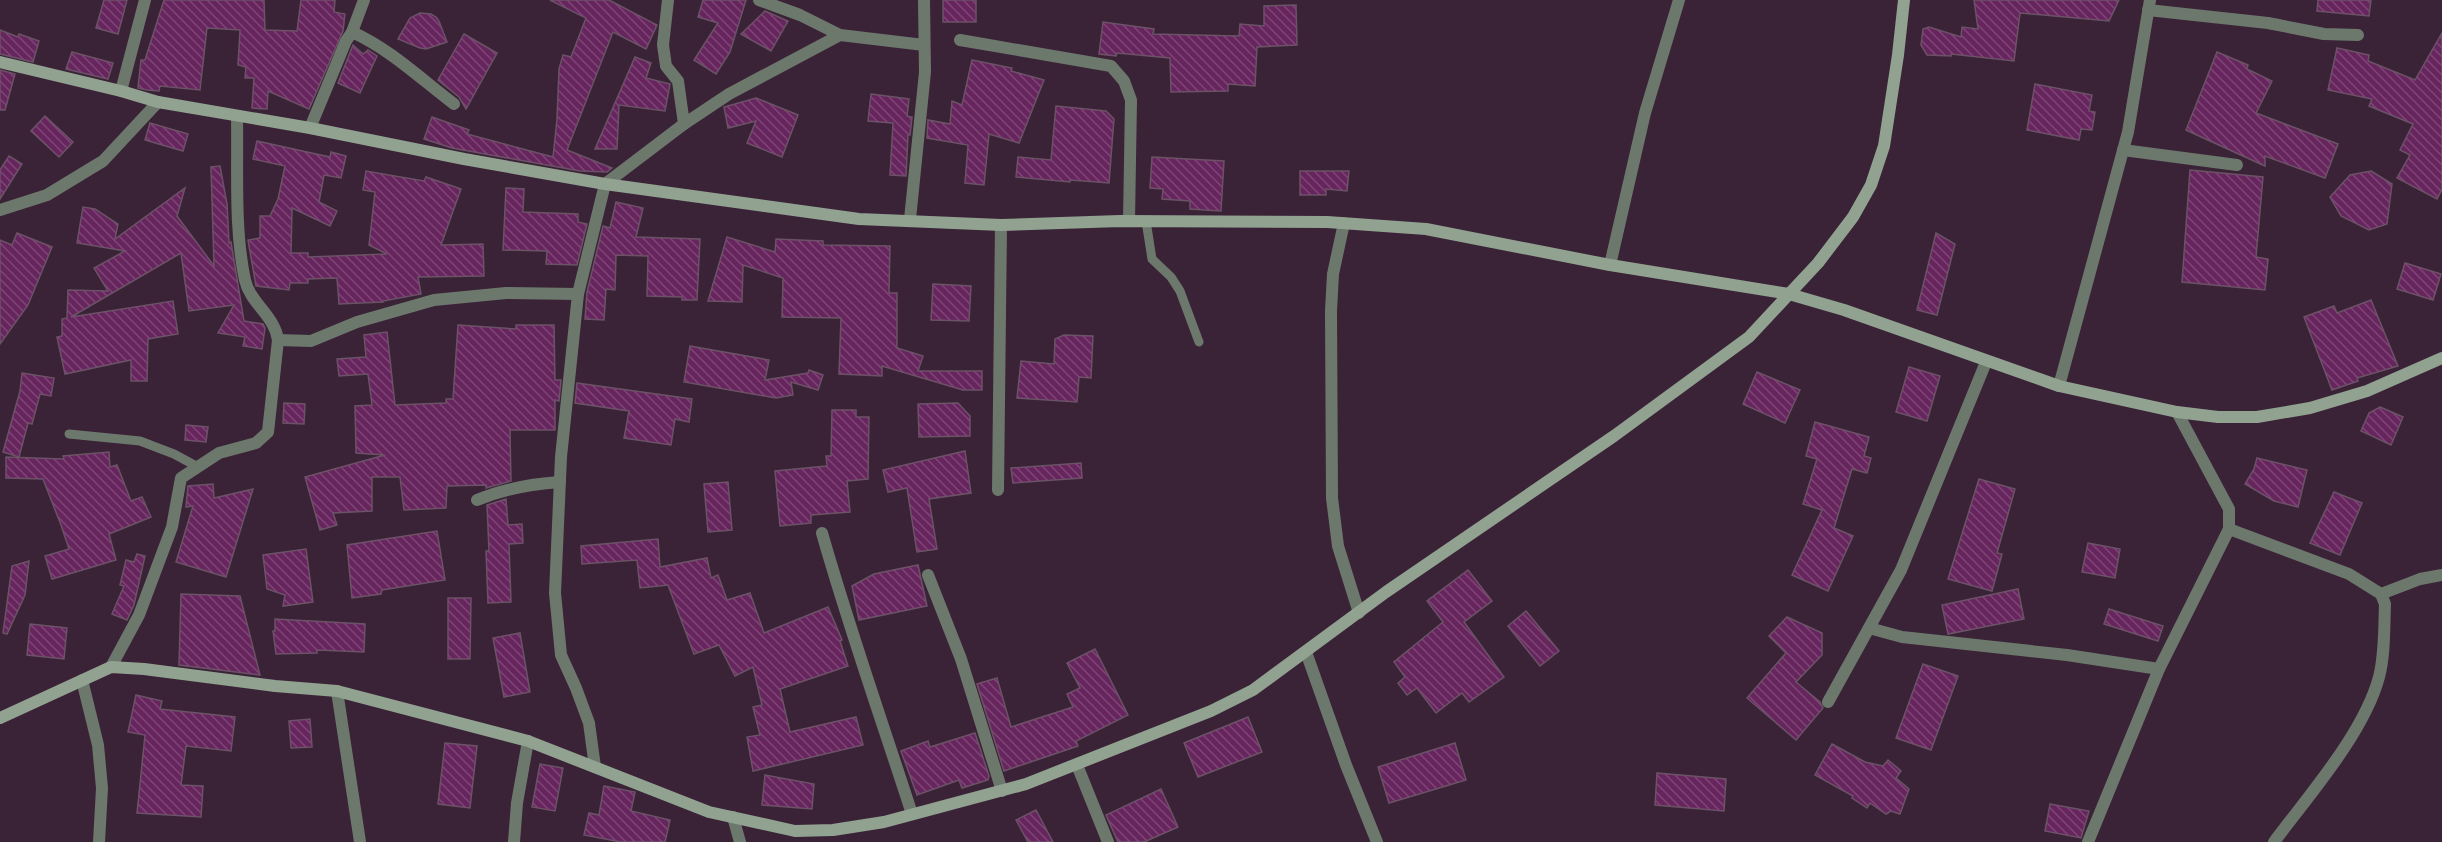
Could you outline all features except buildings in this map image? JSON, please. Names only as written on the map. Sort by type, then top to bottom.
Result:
[{"type":"street","points":[[121,91],[145,0]]},
{"type":"street","points":[[310,129],[364,0]]},
{"type":"street","points":[[668,0],[663,45],[666,66],[678,81],[684,124]]},
{"type":"street","points":[[759,0],[800,15],[840,35],[924,45]]},
{"type":"street","points":[[910,219],[925,72],[924,0]]},
{"type":"street","points":[[1610,265],[1646,113],[1679,0]]},
{"type":"street","points":[[0,718],[111,668],[144,669],[275,686],[337,691],[528,741],[709,812],[795,831],[833,830],[912,814],[1026,784],[1077,765],[1211,711],[1253,690],[1359,613],[1614,436],[1749,337],[1818,262],[1853,217],[1870,185],[1884,146],[1904,0]]},
{"type":"street","points":[[2059,386],[2123,150],[2149,5],[2324,34],[2358,35]]},
{"type":"street","points":[[352,32],[368,39],[398,60],[454,104]]},
{"type":"street","points":[[595,767],[589,723],[561,655],[555,593],[560,482],[578,294],[605,184],[684,124],[729,94],[840,35]]},
{"type":"street","points":[[960,40],[1111,66],[1124,81],[1131,100],[1129,221]]},
{"type":"street","points":[[0,62],[159,102],[237,117],[605,184],[859,219],[910,219],[1001,225],[1129,221],[1344,223],[1426,229],[1610,265],[1789,294],[1844,310],[2059,386],[2177,412],[2218,417],[2257,417],[2310,408],[2367,391],[2442,358]]},
{"type":"street","points":[[0,210],[47,195],[103,161],[159,102]]},
{"type":"street","points":[[111,668],[139,615],[172,527],[181,478],[219,453],[256,443],[268,432],[278,340],[271,320],[256,302],[246,282],[240,235],[237,117]]},
{"type":"street","points":[[2123,150],[2237,165]]},
{"type":"street","points":[[1344,223],[1333,274],[1331,310],[1332,498],[1338,546],[1359,613]]},
{"type":"street","points":[[998,490],[1001,225]]},
{"type":"street","points":[[278,340],[311,341],[357,322],[434,300],[506,293],[578,294]]},
{"type":"street","points":[[1828,702],[1901,570],[1986,362]]},
{"type":"street","points":[[2088,842],[2159,669],[2229,529],[2229,509],[2177,412]]},
{"type":"street","points":[[477,500],[534,483],[560,482]]},
{"type":"street","points":[[2229,529],[2349,574],[2381,594],[2385,604],[2379,677],[2365,714],[2331,765],[2274,842]]},
{"type":"street","points":[[822,533],[842,602],[873,688],[912,814]]},
{"type":"street","points":[[928,575],[961,659],[1002,791]]},
{"type":"street","points":[[2381,594],[2420,579],[2442,575]]},
{"type":"street","points":[[1869,628],[1902,637],[2067,655],[2159,669]]},
{"type":"street","points":[[1306,652],[1346,765],[1377,842]]},
{"type":"street","points":[[82,680],[98,745],[102,788],[99,842]]},
{"type":"street","points":[[337,691],[360,842]]},
{"type":"street","points":[[514,842],[517,803],[528,741]]},
{"type":"street","points":[[1077,765],[1107,842]]},
{"type":"street","points":[[733,817],[740,842]]},
{"type":"lane","points":[[1146,221],[1152,259],[1171,277],[1180,291],[1199,342]]},
{"type":"lane","points":[[69,434],[140,441],[174,454],[198,467]]}]
